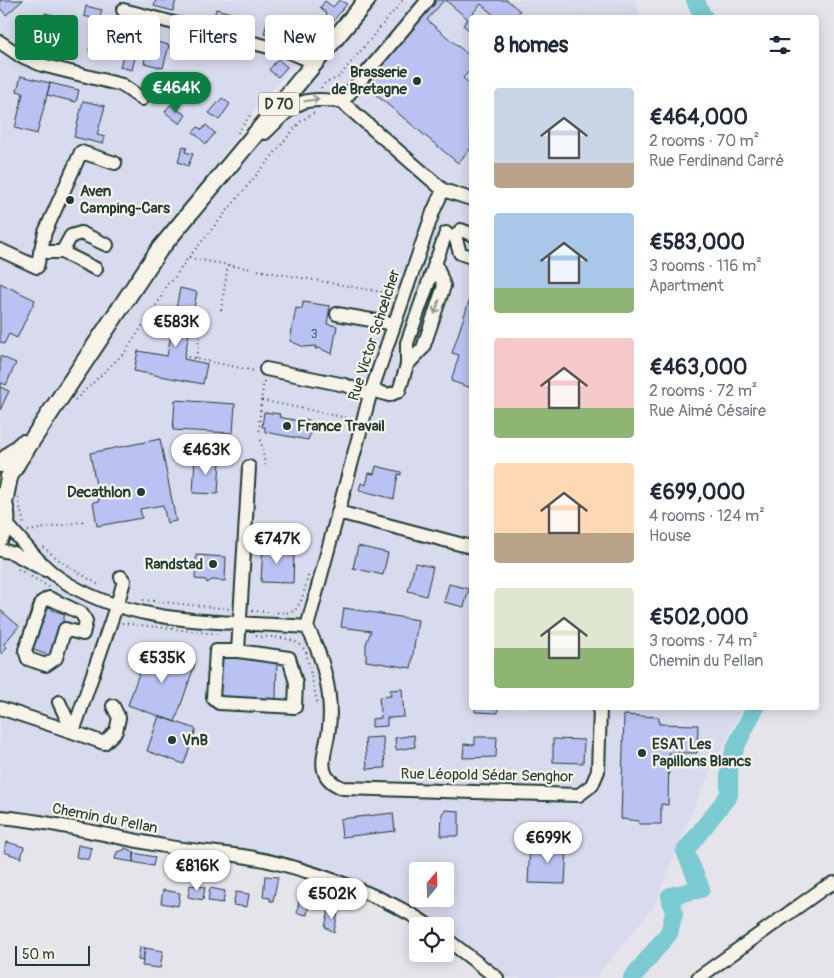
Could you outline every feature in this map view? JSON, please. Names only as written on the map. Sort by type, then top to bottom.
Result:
[{"type":"main road","name":"D 70","points":[[2,499],[9,477],[39,427],[159,250],[367,0]]},
{"type":"main road","name":"D 70","points":[[0,464],[39,427]]},
{"type":"main road","points":[[2,499],[3,530]]},
{"type":"street","points":[[342,102],[428,0]]},
{"type":"street","points":[[123,10],[288,52],[314,62]]},
{"type":"street","points":[[0,42],[19,55],[42,65],[122,85],[142,99]]},
{"type":"street","points":[[244,146],[259,138],[292,107],[310,99],[320,98],[342,102],[443,190],[469,198]]},
{"type":"street","points":[[0,250],[37,267],[46,232],[81,152],[115,163]]},
{"type":"street","name":"Rue Victor Schœlcher","points":[[307,627],[371,393],[428,227],[443,190]]},
{"type":"street","points":[[428,227],[451,235],[460,253],[469,256]]},
{"type":"street","points":[[265,371],[345,385],[371,393],[389,395],[399,391],[407,364],[423,348],[444,286],[436,261],[451,235],[461,230],[469,233]]},
{"type":"street","points":[[62,252],[71,236],[81,233],[107,245]]},
{"type":"street","points":[[40,252],[62,252],[96,269]]},
{"type":"street","points":[[337,314],[394,324]]},
{"type":"street","points":[[238,652],[249,467]]},
{"type":"street","points":[[338,512],[469,546]]},
{"type":"street","points":[[3,530],[58,577]]},
{"type":"street","points":[[0,550],[13,554],[58,577],[161,617],[307,627]]},
{"type":"street","points":[[73,732],[124,581],[121,577]]},
{"type":"street","points":[[82,634],[86,621],[81,613],[48,598],[42,602],[26,655],[33,661],[46,665],[50,664],[56,658],[65,629],[104,641]]},
{"type":"street","name":"Rue Léopold Sédar Senghor","points":[[307,627],[320,655],[326,686],[329,726],[324,771],[331,781],[343,788],[578,795],[592,785],[598,771],[600,710]]},
{"type":"street","points":[[216,651],[238,652],[289,658],[296,683],[295,707],[219,703],[213,698],[216,651]]},
{"type":"street","points":[[59,702],[73,732]]},
{"type":"street","points":[[0,708],[104,743],[116,731],[119,718],[113,706]]},
{"type":"street","name":"Chemin du Pellan","points":[[0,817],[30,819],[166,847],[267,861],[377,898],[417,917]]},
{"type":"street","points":[[698,978],[824,888],[834,883]]},
{"type":"street","points":[[454,945],[496,978]]},
{"type":"path","points":[[75,400],[125,352],[161,298],[166,285],[173,280],[300,122],[316,111],[321,88],[339,77],[403,0]]},
{"type":"path","points":[[189,258],[396,295]]},
{"type":"path","points":[[221,310],[228,265]]},
{"type":"path","points":[[196,358],[200,334]]},
{"type":"path","points":[[188,357],[265,371],[259,428],[266,465]]},
{"type":"path","points":[[262,400],[352,419],[354,411]]},
{"type":"path","points":[[17,491],[26,532],[29,535]]},
{"type":"path","points":[[26,532],[86,521]]},
{"type":"path","points":[[40,545],[63,564],[103,588],[117,601]]},
{"type":"path","points":[[110,621],[200,634],[239,622],[286,613],[295,610],[302,599],[312,561]]},
{"type":"path","points":[[13,567],[53,589]]},
{"type":"path","points":[[140,600],[239,622],[290,639],[302,645],[306,652],[319,712]]},
{"type":"shaded area","points":[[0,0],[348,0],[334,16],[265,15],[265,60],[297,60],[252,113],[146,267],[317,60],[334,60],[334,40],[367,0],[635,0],[640,15],[469,15],[469,710],[741,710],[698,797],[654,906],[595,978],[502,978],[454,944],[454,917],[415,917],[389,899],[279,869],[0,818]]},
{"type":"building","points":[[0,0],[23,0],[6,15],[0,8]]},
{"type":"building","points":[[156,0],[176,0],[173,11],[154,6]]},
{"type":"building","points":[[339,0],[347,4],[334,20],[334,15],[326,15],[320,8],[325,1],[333,7]]},
{"type":"building","name":"Brasserie de Bretagne","points":[[435,0],[444,0],[427,20],[469,55],[469,71],[463,78],[469,83],[469,150],[458,163],[364,85]]},
{"type":"building","points":[[445,0],[507,0],[520,11],[517,15],[494,15],[481,4],[473,13],[475,15],[469,15],[469,30],[463,25],[468,19]]},
{"type":"building","points":[[86,6],[102,10],[101,15],[84,16]]},
{"type":"building","points":[[216,9],[235,14],[235,15],[214,15]]},
{"type":"building","points":[[160,43],[169,45],[163,68],[144,63],[145,60],[160,60]]},
{"type":"building","points":[[122,60],[134,60],[132,70],[120,67]]},
{"type":"building","points":[[277,60],[287,67],[278,77],[269,70]]},
{"type":"building","points":[[21,76],[50,83],[37,134],[15,128],[23,93],[17,91]]},
{"type":"building","points":[[50,83],[79,90],[76,102],[47,95]]},
{"type":"building","points":[[222,98],[230,104],[219,120],[209,113]]},
{"type":"building","points":[[83,101],[105,106],[97,135],[105,137],[103,144],[74,137]]},
{"type":"building","points":[[170,105],[186,115],[180,124],[165,112]]},
{"type":"building","points":[[206,125],[215,133],[206,144],[193,132],[198,127],[202,130]]},
{"type":"building","points":[[183,146],[187,147],[185,152],[193,154],[188,166],[178,162]]},
{"type":"building","points":[[0,283],[35,300],[17,338],[9,334],[4,344],[0,342]]},
{"type":"building","points":[[180,288],[197,292],[184,359],[207,364],[203,384],[134,371],[138,351],[167,356]]},
{"type":"building","points":[[469,301],[469,387],[451,381],[459,355],[452,353]]},
{"type":"building","points":[[303,302],[330,306],[327,324],[337,326],[332,354],[319,348],[315,349],[316,346],[304,347],[290,341],[296,308],[302,309]]},
{"type":"building","points":[[0,356],[16,363],[6,385],[2,383],[0,387]]},
{"type":"building","points":[[0,387],[9,391],[0,410]]},
{"type":"building","points":[[175,400],[235,404],[233,433],[173,430]]},
{"type":"building","points":[[264,412],[280,414],[279,417],[304,422],[304,419],[309,420],[308,422],[314,424],[308,440],[265,432],[265,427],[262,427]]},
{"type":"building","points":[[160,439],[176,521],[167,523],[163,505],[140,509],[142,518],[97,526],[93,502],[99,501],[90,453]]},
{"type":"building","points":[[195,458],[220,460],[218,494],[193,493]]},
{"type":"building","points":[[376,466],[401,472],[401,475],[398,474],[394,499],[359,490],[361,483],[366,485],[369,473],[374,474]]},
{"type":"building","points":[[263,544],[287,546],[287,553],[294,553],[293,583],[261,582]]},
{"type":"building","points":[[358,546],[388,553],[383,575],[353,568]]},
{"type":"building","points":[[196,555],[226,557],[225,581],[212,580],[207,583],[206,580],[195,579]]},
{"type":"building","points":[[415,563],[433,567],[426,596],[408,591]]},
{"type":"building","points":[[449,584],[469,589],[464,607],[444,602]]},
{"type":"building","points":[[46,604],[52,606],[52,610],[65,614],[53,657],[31,649]]},
{"type":"building","points":[[344,608],[418,620],[411,668],[366,661],[366,644],[371,631],[341,627]]},
{"type":"building","points":[[0,610],[19,626],[4,644],[7,647],[2,654],[0,652]]},
{"type":"building","points":[[148,647],[195,664],[175,722],[128,705]]},
{"type":"building","points":[[222,656],[277,658],[276,699],[220,697]]},
{"type":"building","points":[[402,689],[404,717],[387,718],[387,726],[372,727],[372,719],[381,718],[379,697],[391,696],[390,690]]},
{"type":"building","points":[[475,710],[498,710],[498,713],[475,712]]},
{"type":"building","name":"ESAT Les Papillons Blancs","points":[[624,715],[659,717],[659,724],[698,725],[697,753],[669,753],[668,805],[661,804],[661,824],[639,824],[639,821],[621,819]]},
{"type":"building","name":"VnB","points":[[159,716],[196,729],[184,764],[147,751]]},
{"type":"building","points":[[414,735],[415,747],[396,750],[395,738]]},
{"type":"building","points":[[383,737],[385,768],[367,769],[365,738]]},
{"type":"building","points":[[475,737],[497,737],[496,757],[463,758],[464,744],[475,745]]},
{"type":"building","points":[[553,739],[584,740],[583,763],[553,762]]},
{"type":"building","points":[[445,810],[459,811],[459,836],[441,836],[442,814]]},
{"type":"building","points":[[393,813],[395,831],[342,837],[340,819]]},
{"type":"building","points":[[7,842],[24,847],[21,858],[4,852]]},
{"type":"building","points":[[78,845],[92,848],[89,860],[76,857]]},
{"type":"building","points":[[530,845],[567,846],[565,884],[528,883]]},
{"type":"building","points":[[125,848],[135,852],[133,862],[115,859],[117,852]]},
{"type":"building","points":[[134,853],[155,857],[153,866],[133,862]]},
{"type":"building","points":[[265,876],[278,877],[273,901],[270,901],[270,898],[263,897]]},
{"type":"building","points":[[190,885],[205,887],[203,900],[188,897]]},
{"type":"building","points":[[210,888],[225,891],[223,903],[208,901]]},
{"type":"building","points":[[163,890],[180,893],[178,906],[161,903]]},
{"type":"building","points":[[236,892],[249,894],[247,907],[233,905]]},
{"type":"building","points":[[299,901],[309,903],[307,915],[297,913]]},
{"type":"building","points":[[329,910],[338,912],[334,932],[325,927]]},
{"type":"building","points":[[140,947],[145,948],[143,961],[138,960]]},
{"type":"building","points":[[145,948],[163,951],[160,968],[142,966]]},
{"type":"waterway","points":[[695,0],[702,15]]},
{"type":"waterway","points":[[632,978],[669,933],[674,913],[670,896],[701,889],[685,851],[729,795],[729,768],[736,746],[754,710]]},
{"type":"place","name":"Brasserie de Bretagne","points":[[417,81]]},
{"type":"place","name":"Aven Camping-Cars","points":[[70,200]]},
{"type":"place","name":"France Travail","points":[[287,426]]},
{"type":"place","name":"Decathlon","points":[[141,492]]},
{"type":"place","name":"Randstad","points":[[213,564]]},
{"type":"place","name":"VnB","points":[[172,740]]},
{"type":"place","name":"ESAT Les Papillons Blancs","points":[[642,753]]}]
